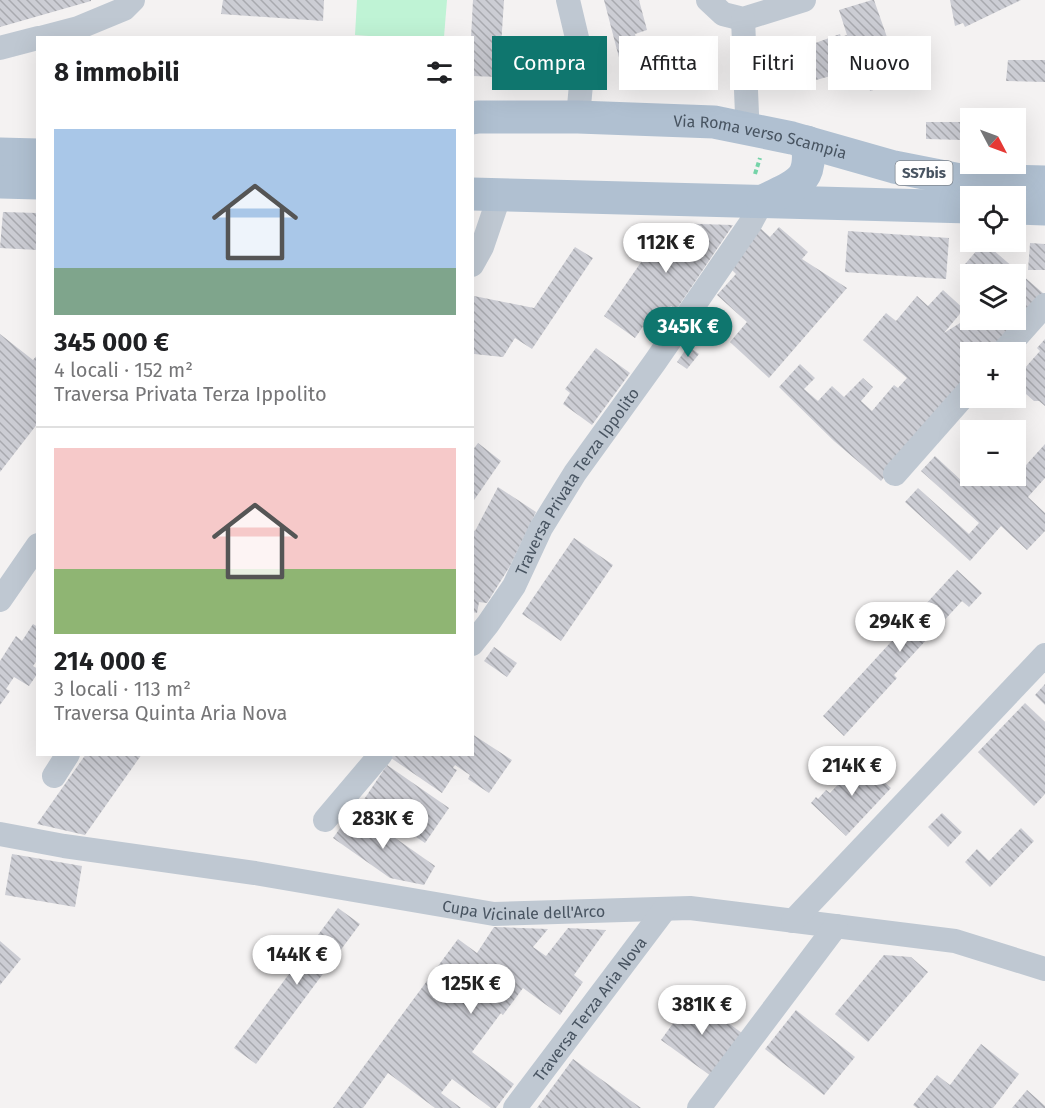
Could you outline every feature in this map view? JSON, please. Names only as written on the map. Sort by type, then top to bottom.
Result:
[{"type":"main road","name":"Via Roma verso Scampia","points":[[474,118],[578,117],[714,122],[753,138],[807,142],[894,166],[960,180],[1045,182]]},
{"type":"main road","points":[[486,194],[759,188],[797,184],[807,172],[810,158],[807,142]]},
{"type":"main road","points":[[0,154],[36,154]]},
{"type":"main road","points":[[0,182],[36,183]]},
{"type":"main road","name":"SS7bis","points":[[759,188],[960,206]]},
{"type":"main road","points":[[1026,208],[1045,208]]},
{"type":"street","points":[[47,36],[78,28],[124,9],[134,0]]},
{"type":"street","points":[[568,0],[583,63],[578,117]]},
{"type":"street","points":[[708,0],[723,14],[743,19],[804,0]]},
{"type":"street","points":[[743,19],[747,114],[753,138]]},
{"type":"street","points":[[0,48],[36,39]]},
{"type":"street","name":"Traversa Privata Terza Ippolito","points":[[474,642],[514,586],[541,528],[575,473],[750,225],[759,188]]},
{"type":"street","points":[[474,261],[482,247],[486,194]]},
{"type":"street","points":[[1012,342],[1045,305]]},
{"type":"street","points":[[895,474],[960,400]]},
{"type":"street","points":[[0,600],[36,548]]},
{"type":"street","points":[[793,921],[1045,655]]},
{"type":"street","points":[[54,776],[67,756]]},
{"type":"street","points":[[325,820],[379,756]]},
{"type":"street","name":"Cupa Vicinale dell'Arco","points":[[0,834],[64,846],[255,873],[494,914],[690,908],[955,941],[1045,969]]},
{"type":"street","name":"Traversa Terza Aria Nova","points":[[515,1108],[665,909]]},
{"type":"street","points":[[699,1108],[836,926]]},
{"type":"path","points":[[753,138],[759,188]]},
{"type":"green space","points":[[357,0],[447,0],[444,36],[355,35]]},
{"type":"building","points":[[0,0],[91,0],[91,1],[0,27]]},
{"type":"building","points":[[223,0],[324,0],[323,21],[221,14]]},
{"type":"building","points":[[473,0],[504,0],[502,36],[492,36],[492,77],[474,76],[474,36],[471,36]]},
{"type":"building","points":[[604,0],[639,0],[647,30],[635,34],[635,36],[619,36],[619,58]]},
{"type":"building","points":[[874,0],[887,36],[844,36],[847,35],[839,10]]},
{"type":"building","points":[[950,0],[1021,0],[965,27],[963,23],[955,26]]},
{"type":"building","points":[[828,38],[828,77],[816,80],[816,43]]},
{"type":"building","points":[[1008,60],[1045,60],[1045,82],[1006,81]]},
{"type":"building","points":[[926,122],[960,122],[960,140],[926,139]]},
{"type":"building","points":[[3,212],[36,213],[36,250],[0,248]]},
{"type":"building","points":[[668,223],[733,225],[676,310],[671,306],[660,321],[651,315],[635,338],[604,316]]},
{"type":"building","points":[[759,227],[770,237],[779,227],[808,252],[802,259],[847,288],[769,378],[730,342],[747,322],[717,295],[736,274],[732,270]]},
{"type":"building","points":[[848,231],[949,238],[946,279],[845,272]]},
{"type":"building","points":[[1030,243],[1045,244],[1045,270],[1028,270]]},
{"type":"building","points":[[575,247],[593,258],[532,349],[515,338],[503,357],[474,354],[474,296],[534,308]]},
{"type":"building","points":[[975,252],[996,252],[1009,264],[965,264]]},
{"type":"building","points":[[1026,278],[1044,294],[1026,314]]},
{"type":"building","points":[[943,290],[960,305],[960,314],[944,333],[960,323],[960,330],[1012,330],[1002,342],[960,342],[960,390],[881,481],[834,441],[779,387],[800,364],[815,378],[804,389],[818,401],[832,386],[844,397],[863,378],[873,387],[861,401],[872,411],[894,385],[898,388],[907,378],[863,340],[886,313],[896,321],[917,296],[928,306]]},
{"type":"building","points":[[0,334],[33,360],[36,356],[36,426],[0,472]]},
{"type":"building","points":[[1045,339],[1045,406],[1026,394],[1026,367],[1040,351],[1037,348]]},
{"type":"building","points":[[688,346],[699,354],[687,369],[677,362]]},
{"type":"building","points":[[596,348],[630,373],[592,425],[563,404],[570,393],[565,389]]},
{"type":"building","points":[[478,443],[501,461],[474,500],[474,448]]},
{"type":"building","points":[[1045,444],[1045,478],[1028,497],[1045,513],[1045,531],[1027,550],[1001,526],[970,561],[905,502],[918,488],[969,534],[979,523],[921,471],[935,456],[960,479],[960,486],[1026,486],[1026,465]]},
{"type":"building","points":[[498,487],[536,512],[510,566],[487,603],[479,602],[477,613],[474,612],[475,531]]},
{"type":"building","points":[[574,538],[613,565],[561,641],[522,614]]},
{"type":"building","points":[[957,570],[982,593],[969,607],[962,601],[894,675],[897,678],[844,736],[823,716]]},
{"type":"building","points":[[33,624],[36,626],[36,662],[33,666],[36,668],[36,676],[29,686],[14,677],[6,689],[10,691],[0,705],[0,661],[16,636],[22,641]]},
{"type":"building","points":[[494,647],[517,663],[507,677],[484,661]]},
{"type":"building","points":[[1045,684],[1045,705],[1035,695]]},
{"type":"building","points":[[1025,703],[1045,722],[1045,794],[1034,806],[978,752]]},
{"type":"building","points":[[474,735],[512,760],[489,793],[468,779],[470,775],[455,765],[453,768],[457,770],[442,793],[391,758],[392,756],[474,756]]},
{"type":"building","points":[[853,754],[891,788],[846,836],[811,803],[826,790],[830,793],[848,774],[844,770],[851,763],[847,760]]},
{"type":"building","points":[[85,756],[141,756],[85,835],[37,824]]},
{"type":"building","points":[[387,765],[449,808],[425,843],[363,801]]},
{"type":"building","points":[[354,809],[435,866],[424,885],[390,878],[333,838]]},
{"type":"building","points":[[942,813],[962,832],[948,847],[928,827]]},
{"type":"building","points":[[1021,828],[1034,841],[990,887],[965,862],[977,849],[989,861]]},
{"type":"building","points":[[12,854],[82,866],[75,907],[5,895]]},
{"type":"building","points":[[338,908],[360,924],[256,1064],[234,1048]]},
{"type":"building","points":[[494,927],[548,929],[533,947],[546,956],[568,928],[606,930],[574,975],[583,982],[560,1015],[523,988],[472,1052],[514,1084],[496,1108],[491,1108],[452,1079],[441,1093],[461,1108],[435,1108],[388,1073],[363,1108],[333,1108],[458,939],[477,953]]},
{"type":"building","points":[[0,941],[21,959],[0,985]]},
{"type":"building","points":[[884,955],[911,957],[928,972],[868,1042],[835,1014]]},
{"type":"building","points":[[692,997],[742,1033],[711,1076],[661,1040]]},
{"type":"building","points":[[796,1010],[855,1057],[824,1095],[765,1049]]},
{"type":"building","points":[[981,1044],[1019,1074],[993,1108],[917,1108],[913,1105],[937,1075],[950,1085]]},
{"type":"building","points":[[573,1059],[641,1108],[537,1108]]},
{"type":"building","points":[[1027,1090],[1045,1106],[1045,1108],[1012,1108]]}]
